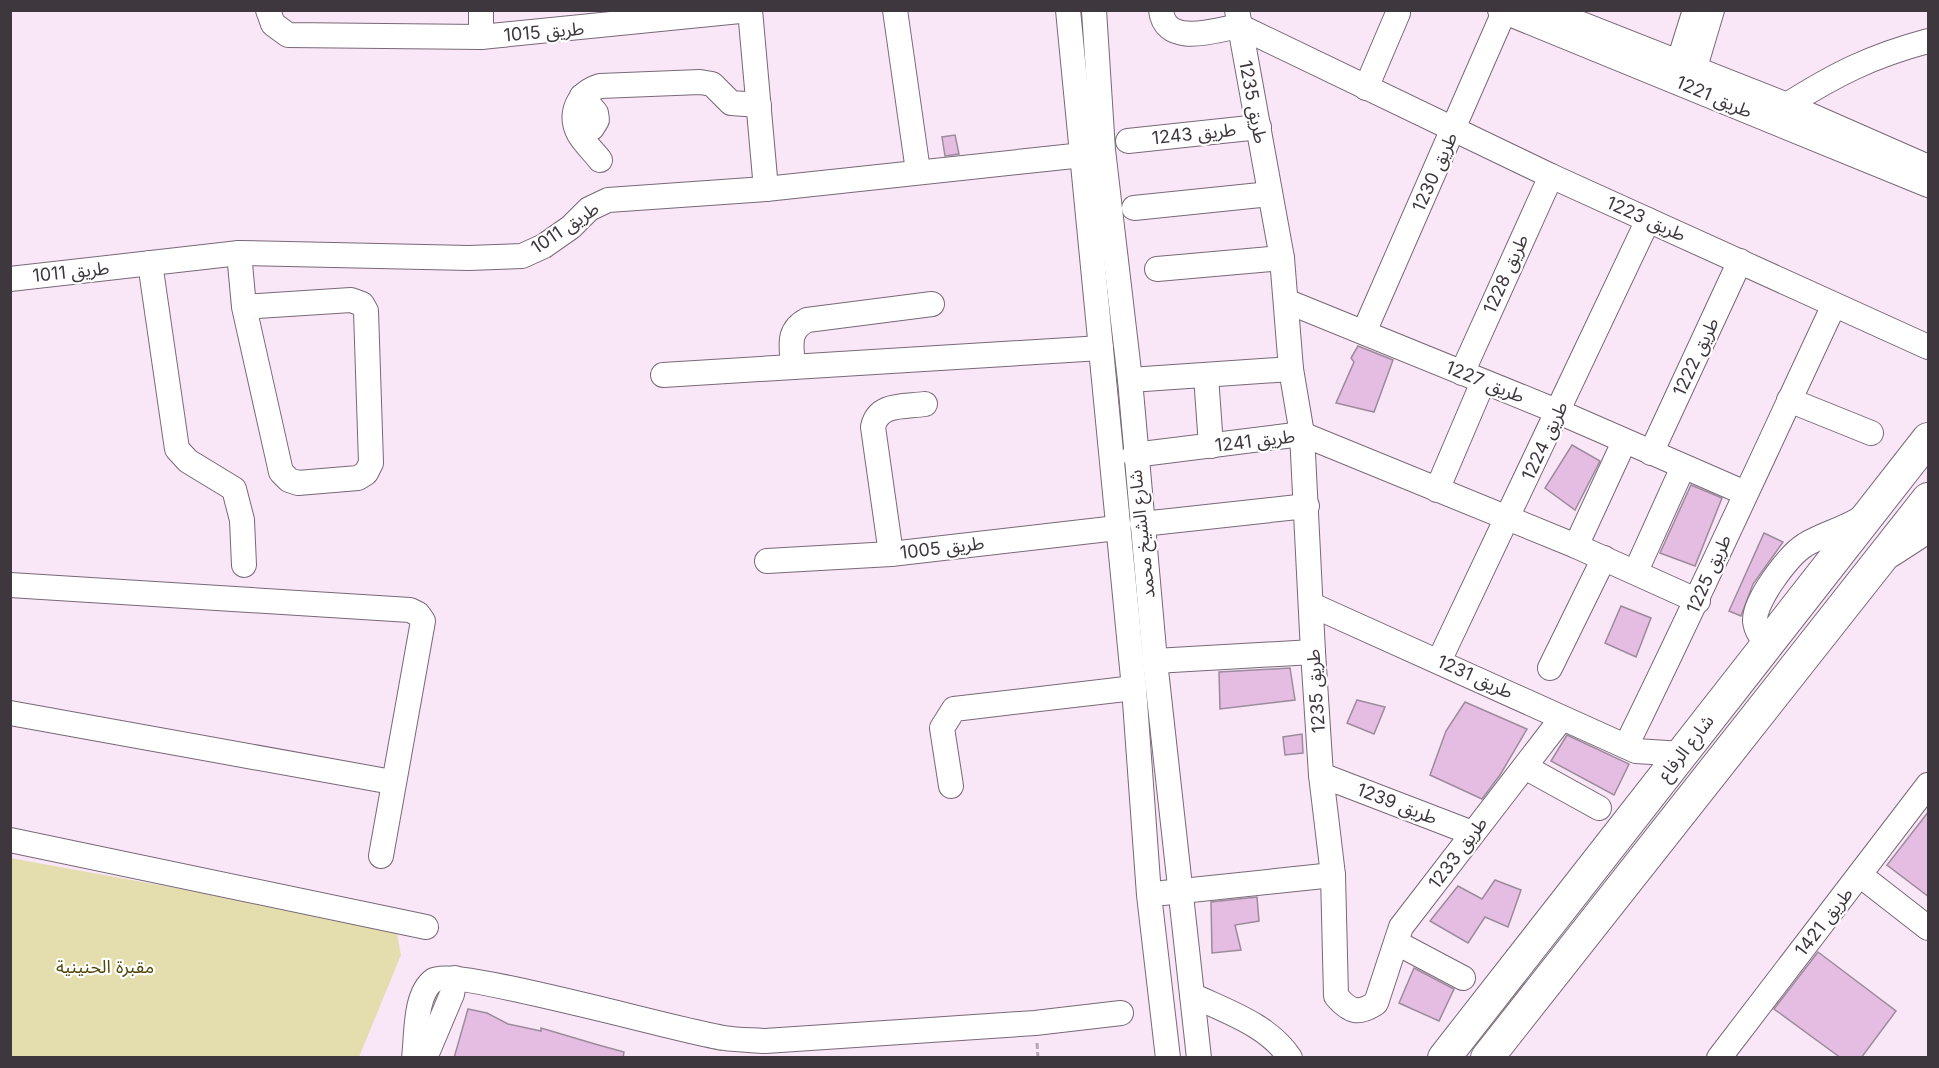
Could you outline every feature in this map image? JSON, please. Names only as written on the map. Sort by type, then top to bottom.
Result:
[{"type":"main road","name":"شارع الرفاع","points":[[1444,1058],[1929,439]]},
{"type":"main road","name":"شارع الرفاع","points":[[1487,1058],[1929,499]]},
{"type":"street","name":"طريق 1015","points":[[268,10],[273,24],[288,35],[481,37],[550,21],[750,10],[766,189]]},
{"type":"street","name":"طريق 1015","points":[[481,10],[481,37]]},
{"type":"street","points":[[895,10],[918,171]]},
{"type":"street","name":"شارع الشيخ محمد","points":[[1068,10],[1134,688],[1149,895],[1168,1058]]},
{"type":"street","name":"شارع الشيخ محمد","points":[[1094,10],[1103,150],[1130,380],[1134,455],[1199,1058]]},
{"type":"street","points":[[1161,10],[1166,24],[1173,30],[1185,33],[1197,34],[1238,18]]},
{"type":"street","name":"طريق 1221","points":[[1546,10],[1929,184]]},
{"type":"street","points":[[1685,75],[1695,10]]},
{"type":"street","points":[[1685,75],[1712,10]]},
{"type":"street","name":"طريق 1221","points":[[1502,11],[1685,75],[1787,105],[1929,167]]},
{"type":"street","name":"طريق 1230","points":[[1364,332],[1454,129],[1502,11]]},
{"type":"street","points":[[1366,88],[1398,13]]},
{"type":"street","name":"طريق 1223","points":[[1238,18],[1366,88],[1551,176],[1929,347]]},
{"type":"street","name":"طريق 1235","points":[[1238,18],[1281,258],[1291,369],[1302,434],[1312,605],[1312,652],[1321,775],[1334,875],[1336,996],[1347,1008]]},
{"type":"street","points":[[1787,105],[1835,74],[1892,51],[1929,41]]},
{"type":"street","points":[[600,160],[578,131],[592,128],[597,120],[596,113],[582,96],[588,90],[600,86],[700,82],[712,84],[731,103],[759,105]]},
{"type":"street","name":"طريق 1243","points":[[1128,141],[1259,127]]},
{"type":"street","name":"طريق 1011","points":[[10,279],[239,253],[305,252],[414,257],[522,255],[544,246],[571,227],[589,209],[608,200],[766,189],[1083,155]]},
{"type":"street","name":"طريق 1228","points":[[1472,377],[1551,176]]},
{"type":"street","points":[[1134,208],[1270,194]]},
{"type":"street","name":"طريق 1224","points":[[1439,661],[1559,412],[1648,220]]},
{"type":"street","points":[[239,253],[244,307],[281,472],[289,480],[298,483],[358,478],[366,473],[371,463],[366,311],[362,304],[351,300],[244,307]]},
{"type":"street","points":[[1156,269],[1281,258]]},
{"type":"street","name":"طريق 1222","points":[[1651,453],[1740,261]]},
{"type":"street","points":[[150,263],[177,449],[188,461],[234,489],[242,520],[244,565]]},
{"type":"street","name":"طريق 1227","points":[[1286,301],[1559,412],[1745,493]]},
{"type":"street","points":[[793,367],[791,334],[798,325],[807,320],[932,304]]},
{"type":"street","name":"طريق 1225","points":[[1631,749],[1745,493],[1834,305]]},
{"type":"street","points":[[663,375],[1101,348]]},
{"type":"street","points":[[1130,380],[1291,369]]},
{"type":"street","points":[[1206,376],[1211,446]]},
{"type":"street","points":[[1437,490],[1472,377]]},
{"type":"street","points":[[1789,400],[1871,433]]},
{"type":"street","points":[[891,554],[873,427],[875,417],[882,410],[925,404]]},
{"type":"street","name":"طريق 1241","points":[[1134,455],[1302,434],[1636,571],[1698,601]]},
{"type":"street","points":[[1576,546],[1624,442]]},
{"type":"street","points":[[1636,571],[1683,467]]},
{"type":"street","points":[[1142,524],[1306,507]]},
{"type":"street","name":"طريق 1005","points":[[767,561],[891,554],[1118,528]]},
{"type":"street","points":[[1874,566],[1929,531]]},
{"type":"street","points":[[1550,668],[1604,558]]},
{"type":"street","points":[[10,585],[410,610],[418,614],[423,621],[392,782],[381,856]]},
{"type":"street","name":"طريق 1231","points":[[1312,605],[1631,749],[1682,754]]},
{"type":"street","points":[[1155,661],[1312,652]]},
{"type":"street","points":[[951,786],[942,728],[954,709],[1134,688]]},
{"type":"street","points":[[10,713],[392,782]]},
{"type":"street","name":"طريق 1233","points":[[1347,1008],[1359,1011],[1376,1003],[1401,927],[1562,718]]},
{"type":"street","points":[[1631,749],[1654,789]]},
{"type":"street","points":[[1525,767],[1599,808]]},
{"type":"street","name":"طريق 1239","points":[[1321,775],[1472,833]]},
{"type":"street","name":"طريق 1421","points":[[1719,1058],[1929,786]]},
{"type":"street","points":[[10,840],[426,927]]},
{"type":"street","points":[[1149,895],[1334,875]]},
{"type":"street","points":[[1860,875],[1929,928]]},
{"type":"street","points":[[1396,943],[1463,978]]},
{"type":"street","points":[[414,1058],[421,1002],[427,987],[437,978],[455,978],[725,1038],[765,1041],[1035,1023],[1121,1013]]},
{"type":"street","points":[[425,1058],[452,994],[455,978]]},
{"type":"street","points":[[1192,995],[1256,1026],[1274,1040],[1290,1058]]},
{"type":"green space","name":"مقبرة الحنينية","points":[[10,858],[396,928],[401,955],[359,1057],[11,1057]]},
{"type":"building","points":[[955,135],[959,154],[945,156],[942,137]]},
{"type":"building","points":[[1358,346],[1393,360],[1374,412],[1336,403],[1354,362],[1351,358]]},
{"type":"building","points":[[1572,445],[1600,461],[1575,510],[1545,488]]},
{"type":"building","points":[[1691,485],[1722,498],[1695,566],[1660,553]]},
{"type":"building","points":[[1764,533],[1783,542],[1753,584],[1741,616],[1729,611]]},
{"type":"building","points":[[1621,606],[1651,618],[1636,657],[1605,643]]},
{"type":"building","points":[[1290,668],[1295,700],[1220,709],[1219,672]]},
{"type":"building","points":[[1357,700],[1385,707],[1374,734],[1347,723]]},
{"type":"building","points":[[1465,702],[1527,729],[1500,775],[1482,799],[1430,775],[1446,731]]},
{"type":"building","points":[[1302,734],[1303,753],[1285,755],[1283,737]]},
{"type":"building","points":[[1567,735],[1629,764],[1614,795],[1551,761]]},
{"type":"building","points":[[1929,811],[1929,897],[1887,865]]},
{"type":"building","points":[[1495,880],[1521,890],[1508,927],[1485,917],[1468,943],[1430,921],[1458,886],[1482,899]]},
{"type":"building","points":[[1257,897],[1259,921],[1235,925],[1241,950],[1212,953],[1211,902]]},
{"type":"building","points":[[1818,952],[1896,1011],[1861,1058],[1841,1058],[1774,1009]]},
{"type":"building","points":[[1414,968],[1454,989],[1439,1021],[1399,1003]]},
{"type":"building","points":[[468,1009],[487,1013],[508,1024],[541,1031],[541,1028],[624,1052],[623,1058],[454,1058]]}]
